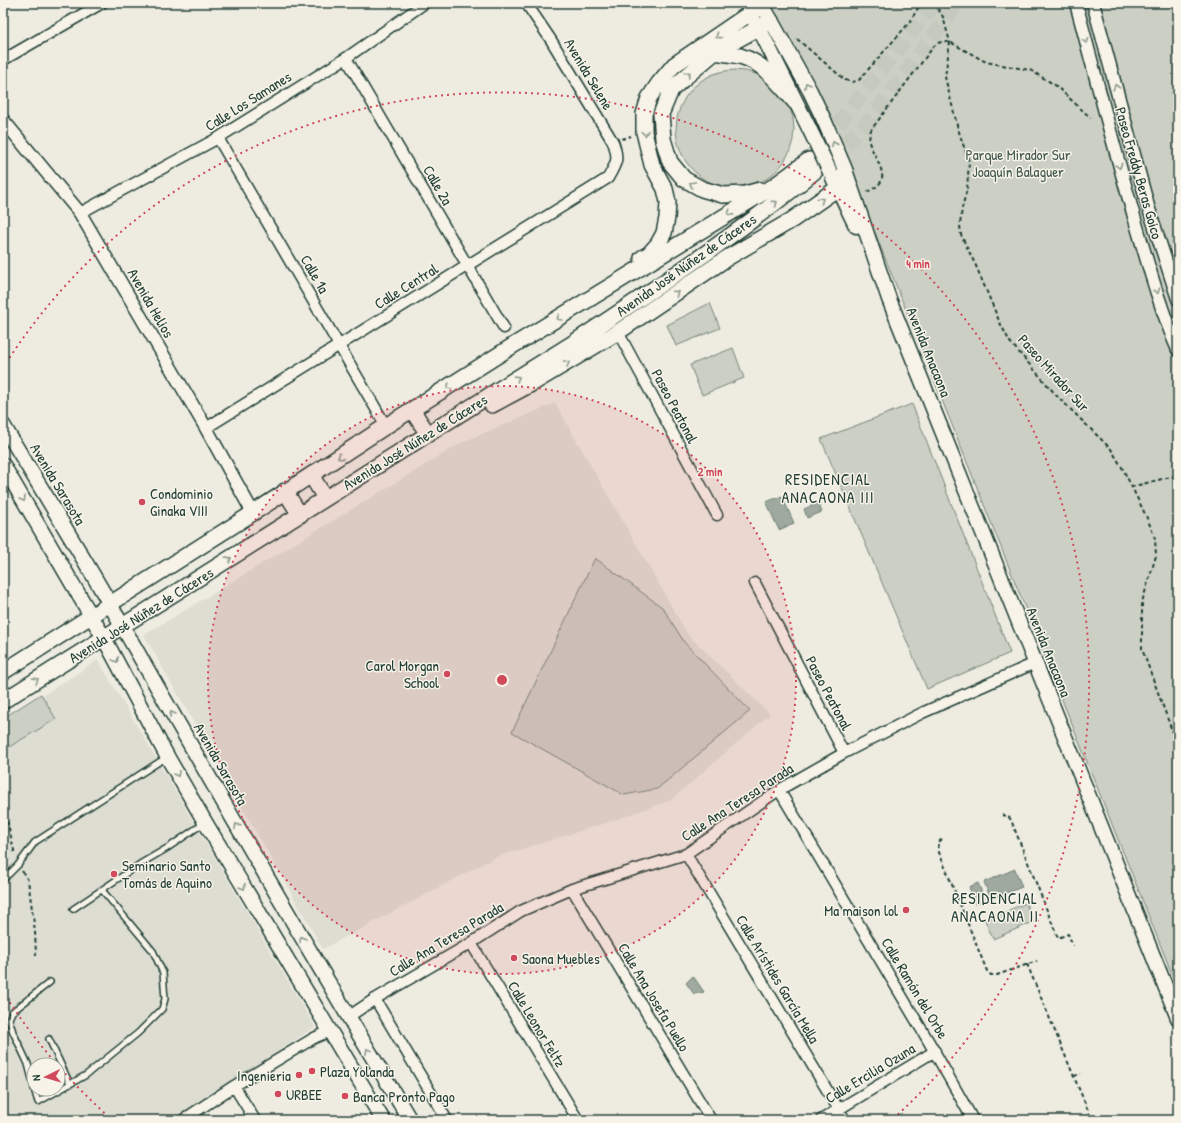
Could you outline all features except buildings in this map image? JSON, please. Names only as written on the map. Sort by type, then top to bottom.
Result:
[{"type":"main road","name":"Avenida Anacaona","points":[[755,7],[765,25],[810,91],[824,120],[855,199],[889,299]]},
{"type":"main road","points":[[578,307],[611,277],[649,254],[658,244],[664,233],[668,202],[665,189],[652,165],[644,132],[644,114],[649,98],[658,83],[674,65],[755,7]]},
{"type":"main road","name":"Avenida Anacaona","points":[[765,25],[795,102],[809,128],[818,167],[838,188],[889,299],[1178,1018]]},
{"type":"main road","points":[[765,25],[715,52],[671,90],[661,114],[663,139],[670,162],[684,179],[702,189],[723,195],[745,194],[771,188]]},
{"type":"main road","points":[[715,52],[742,57],[756,63],[767,71],[795,102]]},
{"type":"main road","name":"Avenida José Núñez de Cáceres","points":[[3,672],[514,345],[578,307],[790,175],[818,167]]},
{"type":"main road","name":"Avenida José Núñez de Cáceres","points":[[3,701],[430,433],[653,290],[798,186],[818,167]]},
{"type":"main road","points":[[412,410],[430,433],[474,414],[533,383],[618,332],[728,258],[792,220],[838,188],[844,169]]},
{"type":"main road","name":"Avenida Sarasota","points":[[3,425],[123,626],[226,808],[410,1120]]},
{"type":"main road","points":[[3,465],[92,616],[168,758],[205,822],[383,1120]]},
{"type":"main road","points":[[311,475],[325,498]]},
{"type":"main road","points":[[285,491],[300,515]]},
{"type":"street","points":[[3,60],[102,3]]},
{"type":"street","name":"Calle Los Samanes","points":[[80,213],[218,138],[346,58],[425,3]]},
{"type":"street","name":"Avenida Selene","points":[[526,3],[552,40],[613,142],[617,154],[616,164]]},
{"type":"street","name":"Paseo Freddy Beras Goico","points":[[1076,3],[1124,185],[1149,269],[1178,350]]},
{"type":"street","name":"Paseo Freddy Beras Goico","points":[[1093,3],[1148,206],[1178,299]]},
{"type":"street","name":"Calle 2a","points":[[346,58],[504,328]]},
{"type":"street","name":"Avenida Helios","points":[[3,120],[80,213],[206,428],[253,513]]},
{"type":"street","name":"Calle 1a","points":[[218,138],[386,426]]},
{"type":"street","name":"Calle Central","points":[[206,428],[608,178],[616,164]]},
{"type":"street","name":"Paseo Peatonal","points":[[618,332],[717,515]]},
{"type":"street","name":"Paseo Peatonal","points":[[754,583],[844,753]]},
{"type":"street","name":"Calle Ana Teresa Parada","points":[[348,1017],[375,999],[521,911],[572,890],[686,854],[779,790],[844,753],[922,713],[1035,663]]},
{"type":"street","name":"Calle Ramón del Orbe","points":[[779,790],[935,1051],[973,1120]]},
{"type":"street","name":"Calle Arístides García Mella","points":[[686,854],[845,1120]]},
{"type":"street","name":"Calle Ana Josefa Puello","points":[[572,890],[711,1120]]},
{"type":"street","name":"Calle Leonor Feltz","points":[[471,942],[578,1120]]},
{"type":"street","points":[[375,999],[447,1120]]},
{"type":"street","points":[[183,1120],[234,1086],[314,1038],[330,1031]]},
{"type":"street","name":"Calle Ercilia Ozuna","points":[[821,1120],[935,1051]]},
{"type":"street","points":[[234,1086],[255,1120]]},
{"type":"lane","points":[[3,880],[18,866],[35,842],[159,762],[168,758]]},
{"type":"lane","points":[[73,908],[140,864],[169,847],[205,822]]},
{"type":"lane","points":[[66,1086],[86,1075],[138,1033],[162,1009],[165,999],[163,973],[153,951],[102,890]]},
{"type":"lane","points":[[26,1060],[13,1032],[9,1019],[12,1012],[50,982]]},
{"type":"lane","points":[[48,1039],[70,1084]]},
{"type":"lane","points":[[37,1097],[38,1102],[47,1097]]},
{"type":"path","points":[[795,38],[846,80],[853,82],[859,80],[909,23],[921,3]]},
{"type":"path","name":"Paseo Mirador Sur","points":[[934,3],[943,17],[950,42],[945,77],[968,162],[967,189],[962,208],[960,225],[961,235],[1010,342],[1057,396],[1111,449],[1123,469],[1147,518],[1154,538],[1156,556],[1142,602],[1142,649],[1178,747]]},
{"type":"path","points":[[855,199],[879,184],[882,179],[882,172],[870,143],[869,136],[871,130],[934,46],[938,43],[950,42],[986,62],[1030,70],[1055,85],[1091,118]]},
{"type":"path","points":[[613,142],[644,132]]},
{"type":"path","points":[[1131,487],[1178,475]]},
{"type":"path","points":[[1002,815],[1008,816],[1011,820],[1058,938],[1068,934],[1073,946]]},
{"type":"path","points":[[3,816],[8,824],[18,866],[28,880],[35,931],[36,956]]},
{"type":"path","points":[[942,839],[938,843],[938,850],[987,971],[992,975],[997,975],[1037,961]]},
{"type":"path","points":[[1027,964],[1092,1120]]},
{"type":"path","points":[[1074,1076],[1081,1074]]},
{"type":"shaded area","name":"Carol Morgan School","points":[[555,403],[688,635],[770,714],[671,800],[609,822],[496,857],[323,949],[144,635],[463,442]]},
{"type":"shaded area","points":[[782,496],[794,523],[779,530],[766,502]]},
{"type":"shaded area","points":[[818,503],[822,512],[807,518],[804,509]]},
{"type":"shaded area","name":"Seminario Santo Tomás de Aquino","points":[[98,660],[315,1027],[175,1120],[3,1120],[3,721]]},
{"type":"shaded area","points":[[1015,869],[1022,887],[991,899],[984,882]]},
{"type":"shaded area","points":[[978,883],[985,900],[975,904],[969,887]]},
{"type":"shaded area","points":[[693,976],[704,992],[694,994],[686,983]]},
{"type":"green space","name":"Parque Mirador Sur Joaquín Balaguer","points":[[767,3],[1178,3],[1178,989],[827,113]]},
{"type":"green space","points":[[735,70],[757,75],[768,80],[784,96],[789,107],[794,129],[789,151],[784,162],[768,178],[757,183],[735,188],[713,183],[702,178],[686,162],[681,151],[676,129],[681,107],[686,96],[702,80],[713,75]]},
{"type":"green space","points":[[710,303],[720,328],[676,346],[667,325]]},
{"type":"green space","points":[[733,348],[744,378],[702,395],[690,365]]},
{"type":"green space","points":[[912,404],[1010,653],[927,689],[821,439]]},
{"type":"green space","points":[[595,558],[663,608],[684,642],[750,711],[657,789],[624,795],[512,732]]},
{"type":"green space","points":[[41,694],[56,719],[9,747],[3,737],[3,718]]},
{"type":"green space","points":[[1026,903],[1033,922],[993,939],[985,920]]},
{"type":"tunnel","points":[[809,160],[935,3]]},
{"type":"tunnel","points":[[828,159],[866,125],[958,3]]},
{"type":"place","name":"Condominio Ginaka VIII","points":[[142,502]]},
{"type":"place","name":"Carol Morgan School","points":[[447,674]]},
{"type":"place","name":"Seminario Santo Tomás de Aquino","points":[[114,874]]},
{"type":"place","name":"Ma maison lol","points":[[906,910]]},
{"type":"place","name":"Saona Muebles","points":[[514,958]]},
{"type":"place","name":"Plaza Yolanda","points":[[312,1071]]},
{"type":"place","name":"Ingenieria","points":[[299,1075]]},
{"type":"place","name":"URBEE","points":[[278,1094]]},
{"type":"place","name":"Banca Pronto Pago","points":[[345,1096]]},
{"type":"district","name":"RESIDENCIAL ANACAONA III","points":[[828,488]]},
{"type":"district","name":"RESIDENCIAL ANACAONA II","points":[[995,907]]}]
